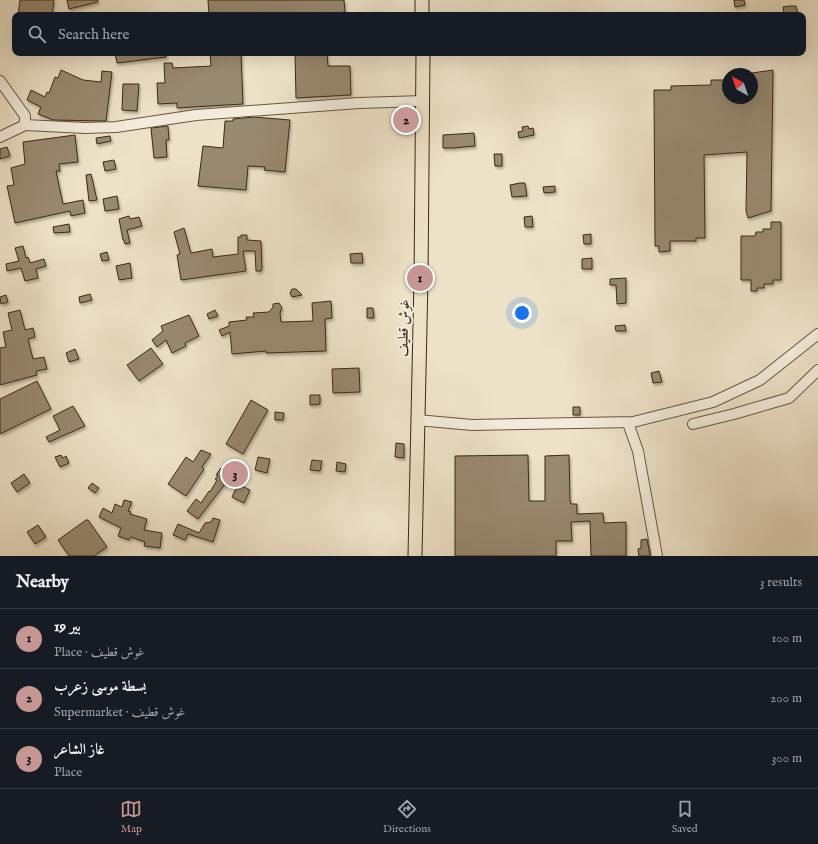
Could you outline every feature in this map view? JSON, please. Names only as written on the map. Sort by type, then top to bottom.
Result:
[{"type":"main road","points":[[422,0],[422,12]]},
{"type":"main road","name":"غوش قطيف","points":[[415,556],[423,56]]},
{"type":"street","points":[[0,81],[25,116],[25,125]]},
{"type":"street","points":[[0,137],[25,125],[85,128],[116,127],[196,115],[423,101]]},
{"type":"street","points":[[417,420],[472,425],[628,423],[712,402],[760,380],[816,337]]},
{"type":"street","points":[[693,424],[789,398],[818,370]]},
{"type":"street","points":[[628,423],[638,450],[657,556]]},
{"type":"building","points":[[20,0],[54,0],[52,12],[18,12]]},
{"type":"building","points":[[67,0],[98,0],[98,2],[69,9]]},
{"type":"building","points":[[208,0],[344,0],[345,12],[343,12],[209,12]]},
{"type":"building","points":[[734,0],[744,0],[745,5],[735,7]]},
{"type":"building","points":[[796,6],[797,12],[784,12],[783,7]]},
{"type":"building","points":[[116,56],[166,56],[166,57],[117,63]]},
{"type":"building","points":[[210,56],[241,56],[243,104],[177,108],[177,103],[158,104],[157,83],[165,83],[164,63],[172,63],[173,68],[211,66]]},
{"type":"building","points":[[295,56],[327,56],[328,66],[350,66],[351,95],[296,98]]},
{"type":"building","points":[[61,70],[83,80],[101,82],[102,71],[112,72],[106,121],[53,120],[38,114],[41,107],[27,100],[31,90],[45,97],[47,92],[49,93],[55,77],[58,78]]},
{"type":"building","points":[[773,70],[771,211],[748,218],[746,211],[747,152],[704,155],[705,238],[696,238],[696,241],[670,241],[670,251],[659,252],[659,246],[655,246],[654,90],[671,90],[671,86],[711,85],[711,80],[722,80],[722,104],[758,104],[758,72]]},
{"type":"building","points":[[123,84],[139,84],[137,111],[122,110]]},
{"type":"building","points":[[254,117],[290,120],[285,172],[264,170],[265,167],[248,166],[246,190],[198,186],[203,146],[223,148],[225,121]]},
{"type":"building","points":[[168,126],[169,140],[166,140],[167,157],[154,158],[151,128]]},
{"type":"building","points":[[528,126],[529,129],[533,128],[534,135],[519,138],[518,132],[523,131],[522,127]]},
{"type":"building","points":[[474,133],[475,146],[443,148],[443,135]]},
{"type":"building","points":[[75,135],[78,162],[59,164],[60,171],[56,171],[63,204],[83,200],[85,213],[71,216],[70,211],[15,223],[7,186],[14,185],[11,168],[25,164],[23,142]]},
{"type":"building","points":[[110,136],[111,141],[97,144],[96,138]]},
{"type":"building","points":[[7,147],[10,156],[0,159],[0,149]]},
{"type":"building","points":[[494,154],[502,154],[502,166],[495,166]]},
{"type":"building","points":[[114,160],[116,169],[105,171],[103,162]]},
{"type":"building","points":[[91,174],[97,200],[89,201],[86,175]]},
{"type":"building","points":[[525,183],[527,196],[512,197],[510,185]]},
{"type":"building","points":[[555,186],[555,192],[544,193],[543,187]]},
{"type":"building","points":[[117,196],[119,209],[105,211],[103,199]]},
{"type":"building","points":[[129,216],[130,219],[139,217],[142,226],[127,230],[130,243],[125,244],[119,219]]},
{"type":"building","points":[[532,216],[533,227],[525,227],[524,217]]},
{"type":"building","points":[[771,222],[781,222],[781,280],[773,280],[773,284],[764,284],[764,288],[757,288],[757,291],[751,291],[751,280],[741,280],[741,236],[755,236],[756,232],[763,232],[763,229],[771,229]]},
{"type":"building","points":[[69,224],[70,232],[54,233],[53,227]]},
{"type":"building","points":[[184,228],[191,253],[212,249],[213,257],[238,254],[238,237],[241,237],[241,235],[247,235],[247,240],[261,241],[261,271],[256,271],[255,251],[243,251],[246,271],[181,280],[177,255],[180,254],[174,232]]},
{"type":"building","points":[[591,234],[591,244],[584,244],[583,235]]},
{"type":"building","points":[[23,246],[26,258],[28,257],[30,263],[44,259],[46,266],[36,269],[38,278],[25,281],[21,268],[7,271],[6,264],[19,261],[15,248]]},
{"type":"building","points":[[107,252],[109,260],[102,261],[100,254]]},
{"type":"building","points":[[362,253],[363,263],[351,263],[350,254]]},
{"type":"building","points":[[592,258],[592,269],[582,269],[582,259]]},
{"type":"building","points":[[130,263],[132,278],[119,280],[116,266]]},
{"type":"building","points":[[626,278],[626,303],[617,304],[616,285],[610,285],[610,279]]},
{"type":"building","points":[[292,289],[296,289],[302,295],[292,297],[290,293]]},
{"type":"building","points":[[90,294],[92,300],[80,303],[79,297]]},
{"type":"building","points":[[6,295],[8,302],[1,304],[0,297]]},
{"type":"building","points":[[331,301],[332,318],[325,319],[326,351],[266,353],[266,351],[232,354],[230,332],[222,336],[219,330],[229,326],[229,322],[247,320],[246,317],[254,317],[253,313],[269,312],[273,307],[273,304],[279,303],[282,308],[280,313],[281,322],[313,321],[312,303]]},
{"type":"building","points":[[367,308],[373,308],[374,318],[367,318]]},
{"type":"building","points":[[20,310],[25,330],[33,328],[35,337],[28,339],[33,359],[44,357],[47,369],[36,371],[37,375],[0,385],[0,348],[6,347],[3,332],[12,330],[8,313]]},
{"type":"building","points":[[215,310],[218,316],[209,319],[207,314]]},
{"type":"building","points":[[189,315],[199,336],[185,343],[186,346],[172,353],[166,340],[157,347],[152,340],[163,331],[161,326]]},
{"type":"building","points":[[625,325],[626,331],[616,331],[615,326]]},
{"type":"building","points":[[151,348],[163,364],[139,381],[127,365]]},
{"type":"building","points":[[75,349],[79,359],[69,362],[66,353]]},
{"type":"building","points":[[359,368],[360,392],[333,393],[332,369]]},
{"type":"building","points":[[659,371],[662,382],[653,383],[651,373]]},
{"type":"building","points":[[37,381],[51,409],[0,434],[0,399]]},
{"type":"building","points":[[310,395],[320,395],[320,404],[310,405]]},
{"type":"building","points":[[251,400],[268,410],[243,454],[226,444]]},
{"type":"building","points":[[73,406],[85,426],[49,442],[46,437],[60,430],[53,416]]},
{"type":"building","points":[[573,407],[580,407],[580,415],[573,415]]},
{"type":"building","points":[[275,412],[284,413],[283,420],[275,420]]},
{"type":"building","points":[[396,443],[404,444],[404,458],[395,457]]},
{"type":"building","points":[[201,450],[211,454],[202,467],[204,469],[186,496],[168,484],[186,457],[193,462]]},
{"type":"building","points":[[61,455],[63,458],[66,456],[69,463],[60,467],[55,457]]},
{"type":"building","points":[[528,455],[529,501],[545,501],[545,456],[569,455],[571,504],[577,504],[577,514],[603,513],[604,523],[626,522],[626,556],[591,556],[590,521],[571,522],[572,541],[556,541],[556,556],[455,556],[455,456]]},
{"type":"building","points":[[258,457],[270,459],[267,473],[255,470]]},
{"type":"building","points":[[312,460],[322,461],[320,471],[310,470]]},
{"type":"building","points":[[337,462],[346,464],[345,472],[336,471]]},
{"type":"building","points":[[221,468],[231,476],[198,519],[187,511],[196,499],[201,503],[209,491],[210,492],[217,480],[215,479],[218,476],[216,475]]},
{"type":"building","points":[[24,474],[30,483],[17,492],[11,483]]},
{"type":"building","points":[[92,483],[99,488],[95,493],[88,488]]},
{"type":"building","points":[[238,484],[250,490],[244,503],[232,497]]},
{"type":"building","points":[[124,500],[132,502],[128,511],[131,512],[130,514],[147,519],[144,530],[162,533],[160,548],[144,546],[145,542],[131,537],[129,540],[118,536],[121,528],[99,517],[103,508],[112,513],[115,504],[122,507]]},
{"type":"building","points":[[213,518],[220,520],[213,542],[188,534],[185,540],[173,535],[178,524],[199,533],[205,523],[211,522]]},
{"type":"building","points":[[88,520],[107,547],[94,556],[69,556],[58,540]]},
{"type":"building","points":[[38,525],[46,537],[35,544],[27,532]]},
{"type":"building","points":[[647,539],[650,556],[639,556],[638,549],[641,548],[641,540]]},
{"type":"place","name":"بسطة موسى زعرب","points":[[406,120]]},
{"type":"place","name":"بير 19","points":[[420,278]]},
{"type":"place","name":"غاز الشاعر","points":[[235,474]]}]
